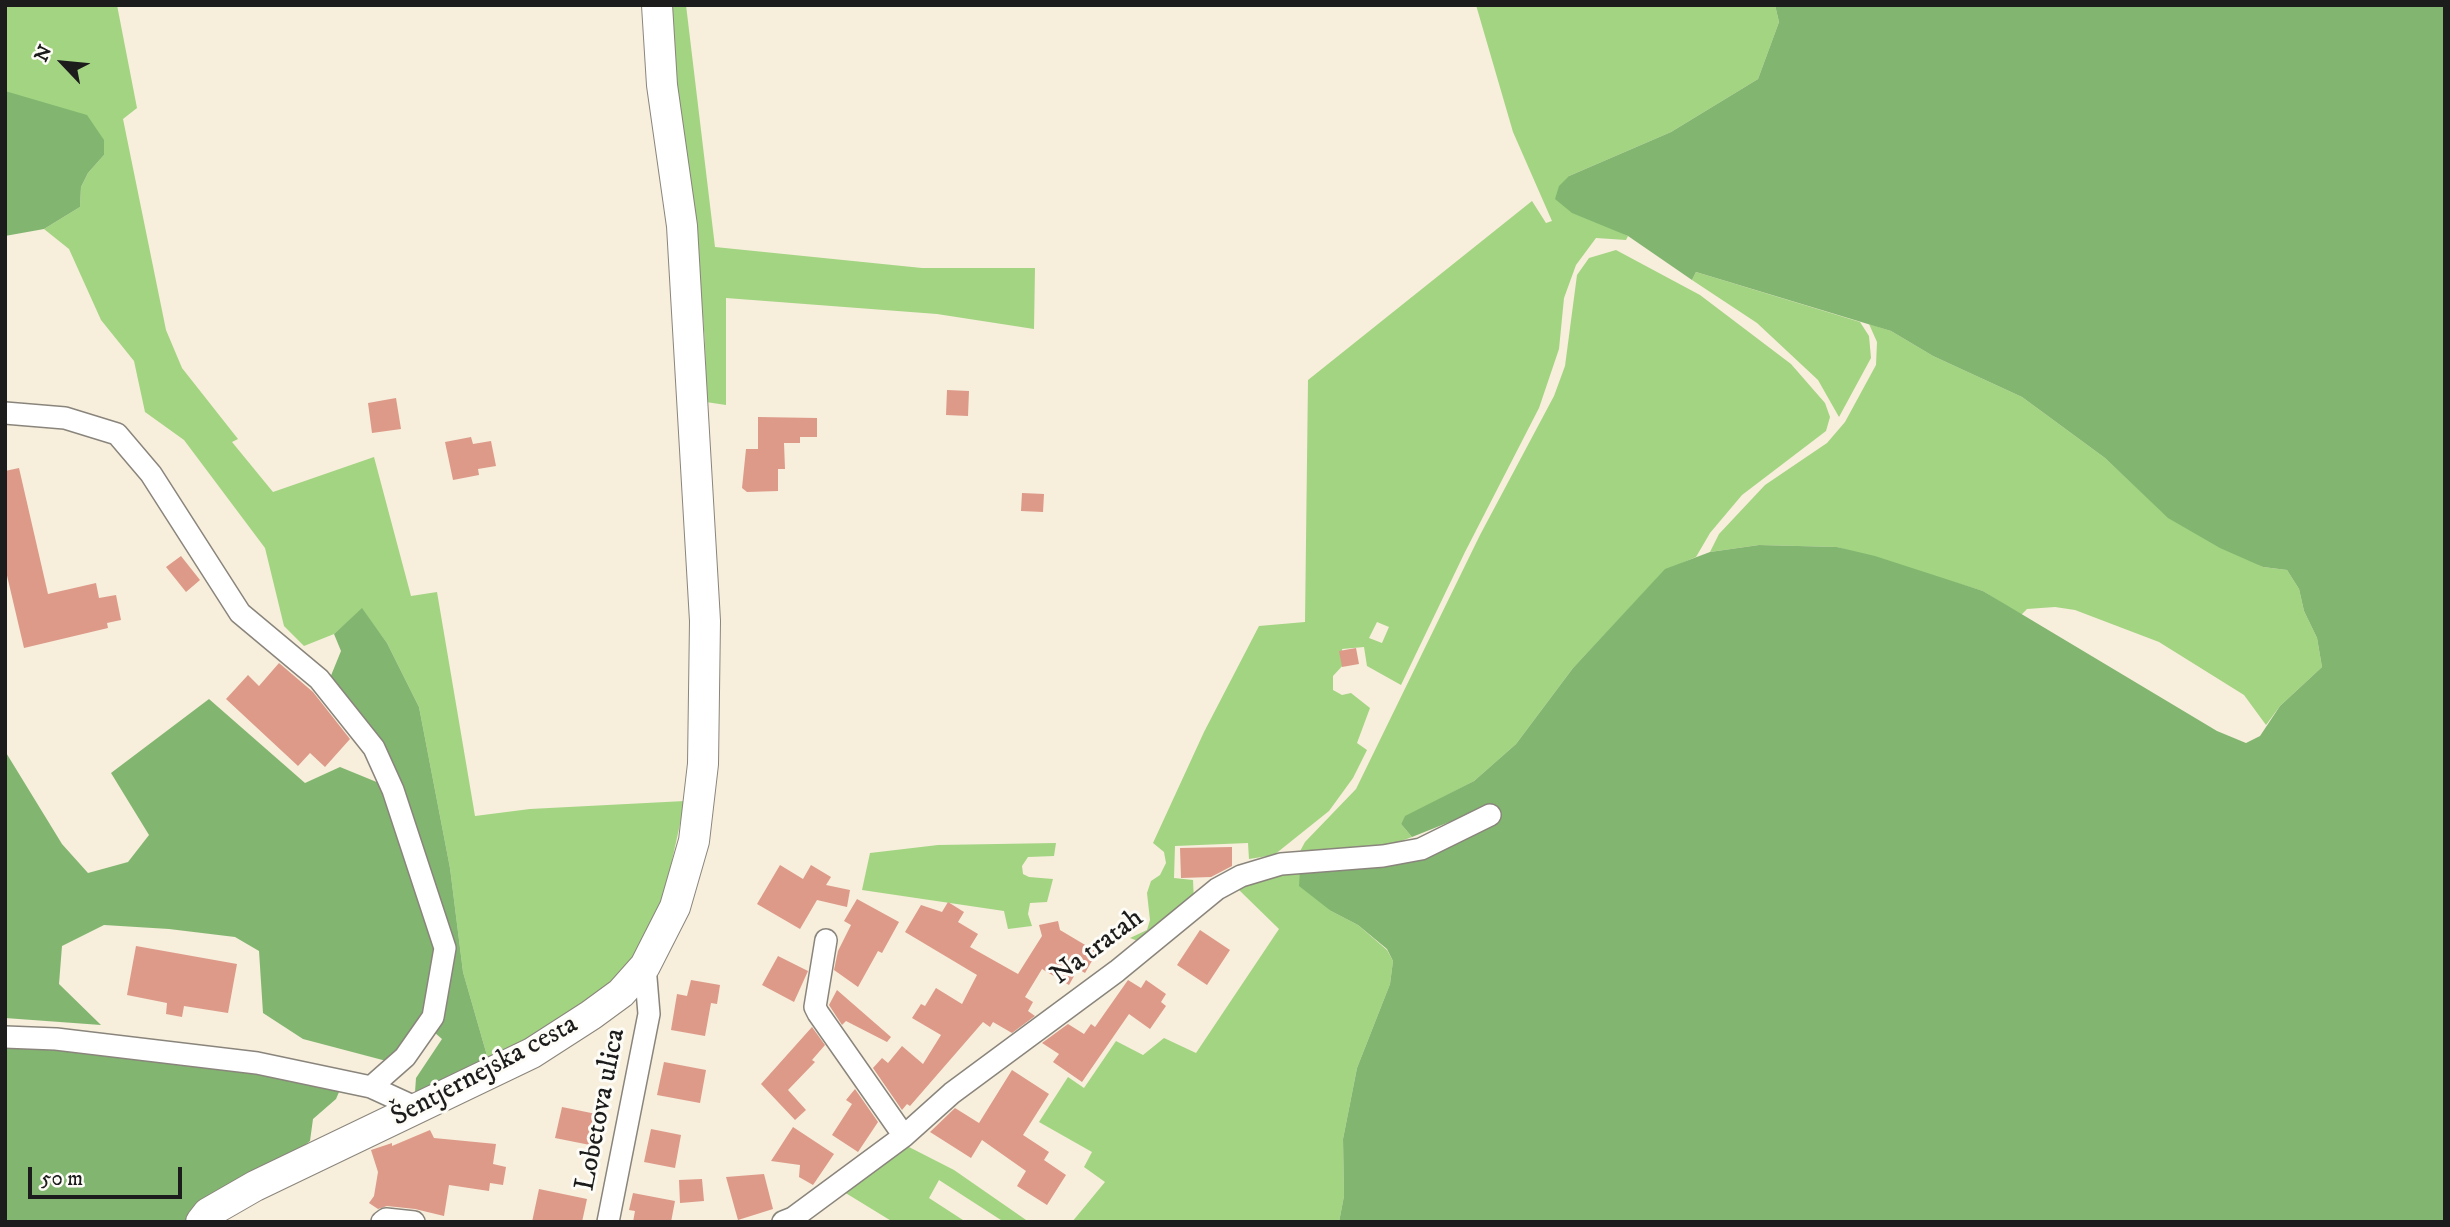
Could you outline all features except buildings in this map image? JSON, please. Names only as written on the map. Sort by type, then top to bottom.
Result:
[{"type":"main road","name":"Šentjernejska cesta","points":[[201,1222],[208,1213],[255,1186],[419,1109],[556,1038],[621,993],[645,966],[675,908],[694,841],[704,764],[705,621],[682,226],[662,85],[657,5]]},
{"type":"street","points":[[5,413],[65,418],[117,434],[150,474],[240,612],[319,679],[374,748],[393,790],[445,948],[433,1017],[405,1057],[371,1087]]},
{"type":"street","name":"Na tratah","points":[[783,1222],[793,1218],[904,1136],[952,1093],[1117,971],[1217,889],[1241,876],[1281,864],[1383,856],[1421,849],[1490,815]]},
{"type":"street","points":[[826,940],[815,1007],[823,1025],[904,1136]]},
{"type":"street","name":"Lobetova ulica","points":[[608,1222],[649,1014],[645,966]]},
{"type":"street","points":[[5,1037],[56,1039],[257,1063],[371,1087],[419,1109]]},
{"type":"street","points":[[382,1222],[386,1219],[414,1222]]},
{"type":"green space","points":[[5,5],[117,5],[137,108],[123,119],[166,330],[182,368],[238,439],[232,442],[273,492],[374,457],[411,596],[437,592],[475,816],[530,809],[685,801],[666,888],[652,925],[629,963],[585,1008],[512,1050],[488,1059],[463,972],[450,868],[419,707],[387,643],[362,609],[334,634],[304,646],[284,626],[265,548],[184,440],[145,412],[134,361],[101,320],[69,249],[44,229],[80,207],[81,187],[88,173],[104,155],[27,100],[5,91]]},
{"type":"green space","points":[[667,5],[686,5],[715,247],[922,268],[1035,268],[1034,329],[937,314],[726,298],[726,405],[706,402],[705,342],[696,231]]},
{"type":"green space","points":[[1476,5],[1775,5],[1779,22],[1758,79],[1671,132],[1569,176],[1618,231],[1628,236],[1626,240],[1596,238],[1576,265],[1564,298],[1559,349],[1539,408],[1401,685],[1367,666],[1364,647],[1342,649],[1345,663],[1333,676],[1333,690],[1342,695],[1351,693],[1370,708],[1357,743],[1367,750],[1353,778],[1329,811],[1274,855],[1249,859],[1248,843],[1175,846],[1174,878],[1193,880],[1194,902],[1143,943],[1130,938],[1147,930],[1150,920],[1147,893],[1151,881],[1160,875],[1166,863],[1164,852],[1153,843],[1204,732],[1259,626],[1305,622],[1308,380],[1532,201],[1546,223],[1552,221],[1513,132]],"holes":[[[1377,622],[1389,627],[1382,643],[1369,638]]]},
{"type":"green space","points":[[1775,5],[2445,5],[2445,1222],[1339,1222],[1344,1196],[1343,1139],[1357,1068],[1390,984],[1393,961],[1387,949],[1358,925],[1331,911],[1299,886],[1300,870],[1425,858],[1490,827],[1482,809],[1412,837],[1401,824],[1405,816],[1474,781],[1516,744],[1573,668],[1665,569],[1710,552],[1759,545],[1837,547],[1875,556],[1983,591],[2217,731],[2246,743],[2260,736],[2280,706],[2322,667],[2317,638],[2304,611],[2299,589],[2287,570],[2263,567],[2220,548],[2168,518],[2105,458],[2022,397],[1933,356],[1891,331],[1696,272],[1692,280],[1628,236],[1572,213],[1555,199],[1559,186],[1569,176],[1671,132],[1758,79],[1779,22]]},
{"type":"green space","points":[[5,91],[87,115],[104,140],[104,155],[88,173],[81,187],[80,207],[44,229],[5,236]]},
{"type":"green space","points":[[1616,250],[1700,295],[1791,364],[1825,403],[1830,417],[1826,431],[1742,495],[1710,533],[1696,557],[1665,570],[1573,668],[1516,744],[1474,781],[1405,817],[1401,824],[1412,837],[1380,849],[1298,855],[1305,842],[1356,789],[1480,535],[1554,396],[1565,366],[1577,275],[1589,258]]},
{"type":"green space","points":[[1696,272],[1860,322],[1869,336],[1871,358],[1839,417],[1818,380],[1757,323],[1692,280]]},
{"type":"green space","points":[[1869,324],[1891,331],[1933,356],[2022,397],[2105,458],[2168,517],[2263,567],[2287,570],[2299,589],[2304,611],[2317,638],[2322,667],[2280,706],[2266,725],[2244,695],[2159,642],[2075,610],[2055,607],[2027,609],[2021,615],[1983,591],[1837,547],[1759,545],[1710,552],[1719,534],[1765,485],[1827,443],[1845,422],[1876,365],[1877,342]]},
{"type":"green space","points":[[362,608],[387,643],[419,707],[450,868],[463,972],[488,1059],[425,1096],[415,1092],[416,1078],[442,1039],[426,1025],[394,1063],[303,1039],[263,1013],[259,951],[235,937],[169,929],[104,925],[62,946],[59,984],[101,1025],[5,1018],[5,751],[62,844],[88,873],[128,862],[149,835],[111,773],[209,699],[305,783],[340,767],[401,792],[386,747],[330,678],[341,651],[334,634]]},
{"type":"green space","points":[[1056,843],[1054,856],[1028,857],[1022,866],[1023,874],[1029,877],[1053,879],[1047,902],[1030,903],[1028,914],[1032,926],[1008,929],[1004,911],[862,890],[870,853],[938,845]]},
{"type":"green space","points":[[1300,870],[1331,911],[1358,925],[1387,950],[1393,961],[1390,984],[1357,1068],[1343,1139],[1344,1196],[1339,1222],[1072,1222],[1105,1182],[1084,1167],[1092,1152],[1039,1122],[1068,1077],[1084,1088],[1116,1041],[1143,1055],[1164,1038],[1196,1053],[1279,929],[1238,889],[1252,881]]},
{"type":"green space","points":[[5,1041],[270,1073],[339,1092],[336,1099],[313,1119],[310,1141],[290,1157],[189,1222],[5,1222]]},
{"type":"green space","points":[[907,1146],[954,1170],[1029,1222],[1004,1222],[939,1180],[929,1198],[966,1222],[893,1222],[844,1192]]}]
